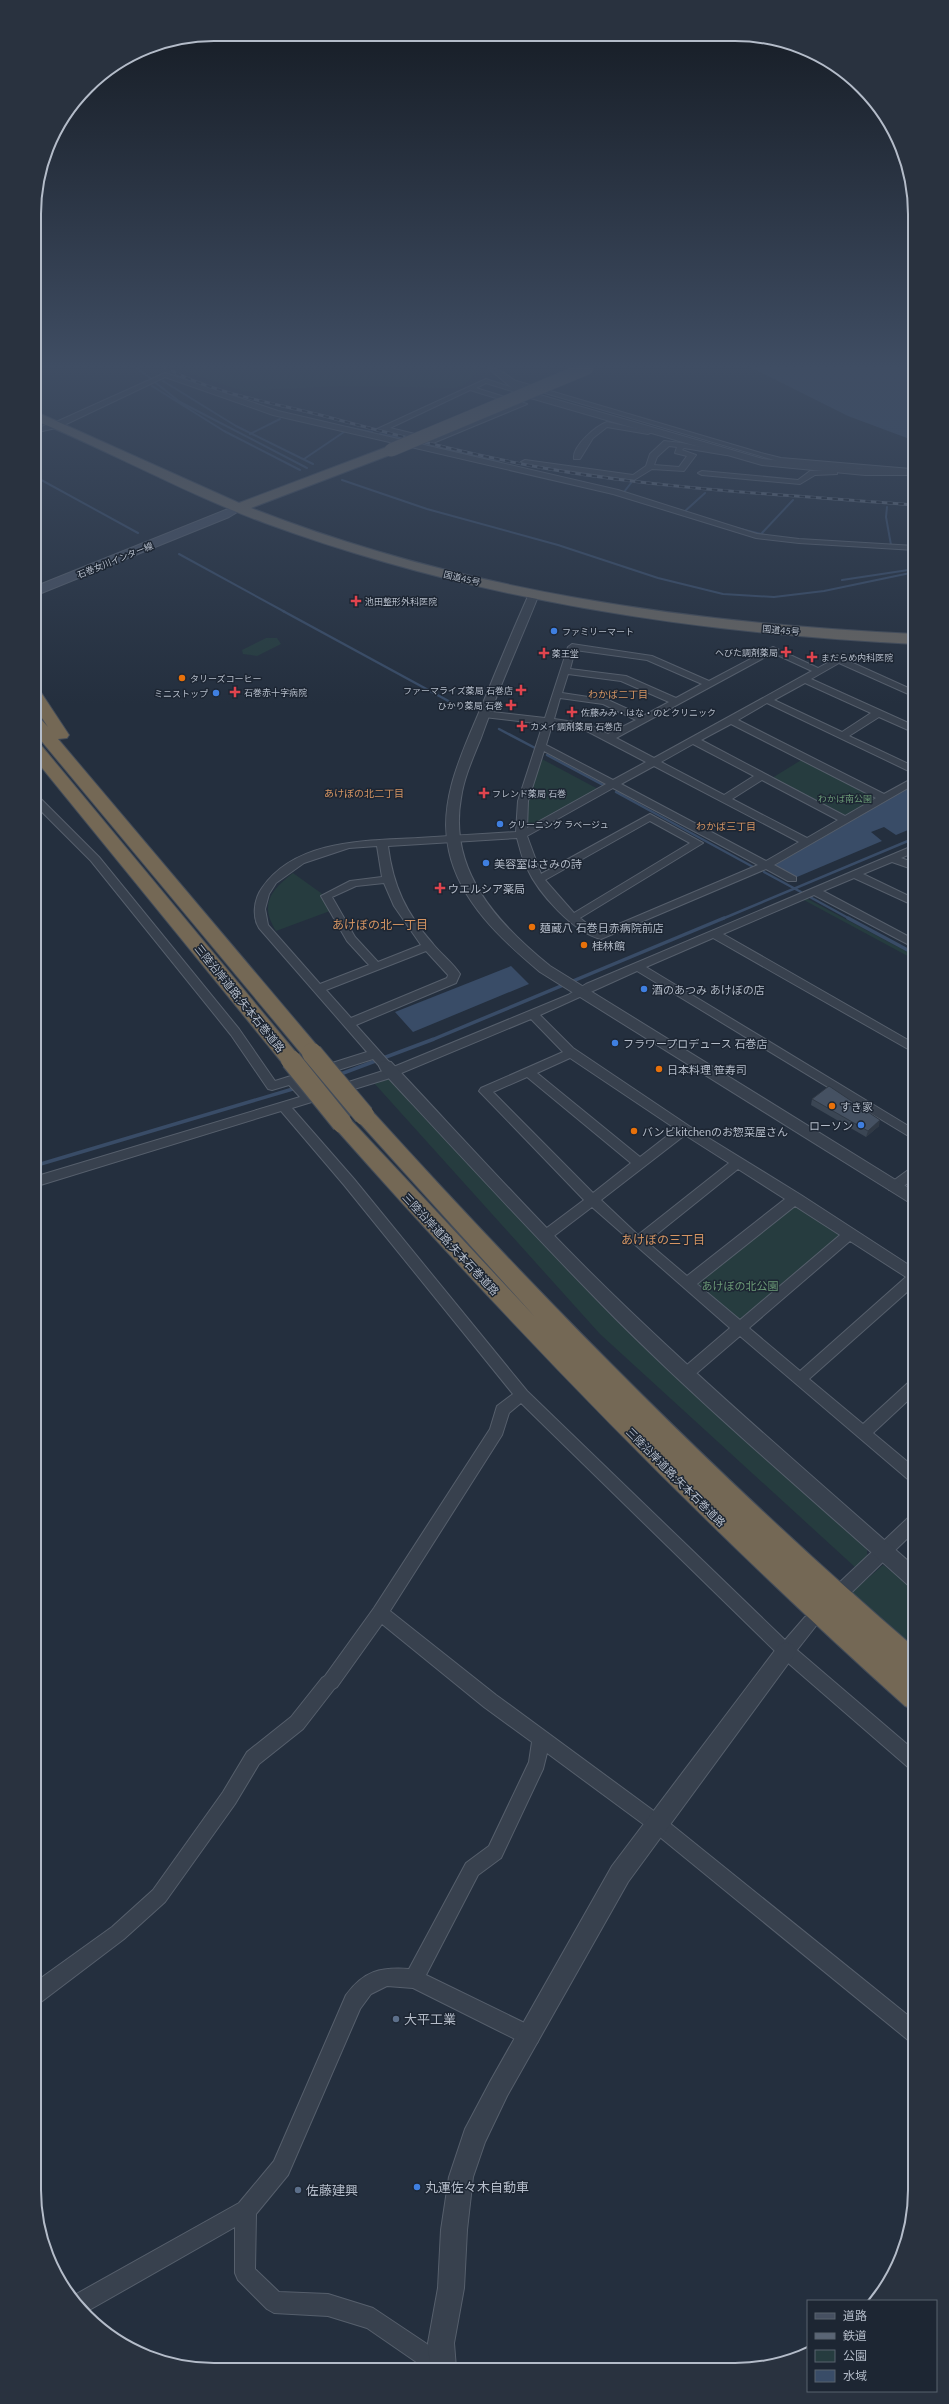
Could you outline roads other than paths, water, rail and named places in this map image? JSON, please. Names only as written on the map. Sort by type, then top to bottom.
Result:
[{"type":"highway","name":"国道45号","points":[[177,480],[238,508],[361,551],[431,570],[534,594],[649,615],[745,627],[908,638]]},
{"type":"highway","points":[[238,508],[311,480]]},
{"type":"highway","points":[[41,705],[110,811]]},
{"type":"highway","name":"三陸沿岸道路;矢本石巻道路","points":[[41,729],[364,1115],[479,1243],[670,1440],[759,1528],[908,1660]]},
{"type":"highway","name":"三陸沿岸道路;矢本石巻道路","points":[[41,756],[342,1123],[470,1265],[652,1453],[730,1530],[830,1623],[908,1690]]},
{"type":"highway","points":[[41,772],[146,884]]},
{"type":"main road","name":"石巻女川インター線","points":[[41,583],[218,512],[238,508]]},
{"type":"main road","name":"石巻女川インター線","points":[[41,589],[225,516],[238,508]]},
{"type":"street","points":[[565,480],[616,492],[756,536],[799,541],[908,548]]},
{"type":"street","points":[[774,480],[800,482],[803,480]]},
{"type":"street","points":[[534,594],[484,714],[457,789],[452,814],[453,839],[460,867],[473,896],[516,947],[571,986],[908,1196]]},
{"type":"street","points":[[709,684],[649,658],[572,647],[521,808],[521,835],[525,852],[538,879],[559,906],[593,934],[601,936],[765,866],[908,784]]},
{"type":"street","points":[[609,738],[772,650],[818,671]]},
{"type":"street","points":[[908,691],[839,660],[521,835],[382,842],[355,844],[332,849],[284,870],[271,881],[262,893],[258,903],[259,915],[263,926],[350,1023],[383,1063],[545,1236],[622,1314],[686,1374],[882,1552],[908,1573]]},
{"type":"street","points":[[565,670],[623,678],[676,702]]},
{"type":"street","points":[[804,679],[908,727]]},
{"type":"street","points":[[557,695],[605,702],[643,719]]},
{"type":"street","points":[[767,700],[908,768]]},
{"type":"street","points":[[842,736],[878,713]]},
{"type":"street","points":[[484,714],[585,726],[807,842]]},
{"type":"street","points":[[731,720],[884,798]]},
{"type":"street","points":[[693,740],[846,820]]},
{"type":"street","points":[[541,746],[792,879]]},
{"type":"street","points":[[724,799],[761,776]]},
{"type":"street","points":[[41,805],[95,859],[236,1032],[272,1086],[292,1080],[383,1063],[532,1014],[571,986],[638,967],[908,851]]},
{"type":"street","points":[[538,879],[650,817],[698,843],[573,918]]},
{"type":"street","points":[[350,1023],[452,980],[454,974],[428,946],[404,913],[388,879],[382,842]]},
{"type":"street","points":[[892,858],[908,864]]},
{"type":"street","points":[[854,874],[908,900]]},
{"type":"street","points":[[376,966],[351,939],[326,896],[360,882],[388,879]]},
{"type":"street","points":[[814,891],[908,941]]},
{"type":"street","points":[[714,934],[908,1045]]},
{"type":"street","points":[[319,989],[428,946]]},
{"type":"street","points":[[638,967],[908,1132]]},
{"type":"street","points":[[532,1014],[572,1052],[737,1163],[796,1198],[908,1271]]},
{"type":"street","points":[[572,1052],[485,1091],[591,1199],[638,1242],[908,1471]]},
{"type":"street","points":[[41,1180],[309,1099],[383,1063]]},
{"type":"street","points":[[528,1072],[639,1163]]},
{"type":"street","points":[[292,1080],[309,1099]]},
{"type":"street","points":[[284,1107],[349,1182],[522,1395],[786,1651],[908,1756]]},
{"type":"street","points":[[545,1236],[591,1199],[685,1129]]},
{"type":"street","points":[[638,1242],[737,1163]]},
{"type":"street","points":[[894,1187],[908,1176]]},
{"type":"street","points":[[687,1284],[796,1198]]},
{"type":"street","points":[[686,1374],[850,1234]]},
{"type":"street","points":[[800,1379],[908,1282]]},
{"type":"street","points":[[864,1432],[908,1391]]},
{"type":"street","points":[[41,1990],[118,1933],[159,1896],[224,1804],[253,1758],[297,1723],[331,1682],[380,1613],[497,1431],[502,1410],[522,1395]]},
{"type":"street","points":[[846,1587],[908,1528]]},
{"type":"street","points":[[380,1613],[490,1701],[656,1823],[908,2027]]},
{"type":"street","points":[[443,2363],[441,2343],[451,2288],[454,2230],[461,2177],[474,2138],[620,1874],[656,1823],[786,1651],[811,1622]]},
{"type":"street","points":[[414,1979],[472,1869],[495,1852],[537,1763],[541,1738]]},
{"type":"street","points":[[82,2302],[246,2210],[281,2168],[353,2002],[364,1987],[386,1977],[414,1979],[530,2036]]},
{"type":"street","points":[[246,2210],[245,2273],[274,2302],[328,2305],[373,2318],[436,2363]]},
{"type":"water","points":[[908,788],[908,830],[896,835],[884,827],[871,832],[882,841],[797,877],[774,868],[775,865]]},
{"type":"water","points":[[511,966],[529,984],[413,1032],[395,1012]]},
{"type":"waterway","points":[[42,480],[138,533]]},
{"type":"waterway","points":[[343,480],[427,509],[558,545],[658,578],[723,594],[774,597],[824,591],[908,573]]},
{"type":"waterway","points":[[624,492],[631,483]]},
{"type":"waterway","points":[[684,512],[705,493]]},
{"type":"waterway","points":[[761,534],[793,500]]},
{"type":"waterway","points":[[887,507],[886,517],[891,545]]},
{"type":"waterway","points":[[733,527],[761,534]]},
{"type":"waterway","points":[[761,534],[769,536]]},
{"type":"waterway","points":[[179,554],[285,612]]},
{"type":"waterway","points":[[842,580],[908,570]]},
{"type":"waterway","points":[[283,611],[454,704]]},
{"type":"waterway","points":[[499,729],[537,749]]},
{"type":"waterway","points":[[547,755],[605,786]]},
{"type":"waterway","points":[[616,792],[755,868]]},
{"type":"waterway","points":[[795,889],[908,841]]},
{"type":"waterway","points":[[764,872],[795,889]]},
{"type":"waterway","points":[[722,919],[795,889]]},
{"type":"waterway","points":[[795,889],[801,892]]},
{"type":"waterway","points":[[810,897],[850,919]]},
{"type":"waterway","points":[[338,1075],[434,1039],[724,918]]},
{"type":"waterway","points":[[848,918],[908,950]]},
{"type":"waterway","points":[[41,1164],[296,1088]]},
{"type":"railway","points":[[621,480],[750,493],[908,504]]},
{"type":"place","name":"池田整形外科医院","points":[[356,601]]},
{"type":"place","name":"ファミリーマート","points":[[554,631]]},
{"type":"place","name":"へびた調剤薬局","points":[[786,652]]},
{"type":"place","name":"薬王堂","points":[[544,653]]},
{"type":"place","name":"まだらめ内科医院","points":[[812,657]]},
{"type":"place","name":"タリーズコーヒー","points":[[182,678]]},
{"type":"place","name":"ファーマライズ薬局 石巻店","points":[[521,690]]},
{"type":"place","name":"石巻赤十字病院","points":[[235,692]]},
{"type":"place","name":"ミニストップ","points":[[216,693]]},
{"type":"place","name":"ひかり薬局 石巻","points":[[511,705]]},
{"type":"place","name":"佐藤みみ・はな・のどクリニック","points":[[572,712]]},
{"type":"place","name":"カメイ調剤薬局 石巻店","points":[[522,726]]},
{"type":"place","name":"フレンド薬局 石巻","points":[[484,793]]},
{"type":"place","name":"クリーニング ラベージュ","points":[[500,824]]},
{"type":"place","name":"美容室はさみの詩","points":[[486,863]]},
{"type":"place","name":"ウエルシア薬局","points":[[440,888]]},
{"type":"place","name":"麺蔵八 石巻日赤病院前店","points":[[532,927]]},
{"type":"place","name":"桂林館","points":[[584,945]]},
{"type":"place","name":"酒のあつみ あけぼの店","points":[[644,989]]},
{"type":"place","name":"フラワープロデュース 石巻店","points":[[615,1043]]},
{"type":"place","name":"日本料理 笹寿司","points":[[659,1069]]},
{"type":"place","name":"すき家","points":[[832,1106]]},
{"type":"place","name":"ローソン","points":[[861,1125]]},
{"type":"place","name":"バンビkitchenのお惣菜屋さん","points":[[634,1131]]},
{"type":"place","name":"大平工業","points":[[396,2019]]},
{"type":"place","name":"丸運佐々木自動車","points":[[417,2187]]},
{"type":"place","name":"佐藤建興","points":[[298,2190]]},
{"type":"district","name":"わかば二丁目","points":[[618,694]]},
{"type":"district","name":"あけぼの北二丁目","points":[[364,793]]},
{"type":"district","name":"わかば三丁目","points":[[726,826]]},
{"type":"district","name":"あけぼの北一丁目","points":[[380,924]]},
{"type":"district","name":"あけぼの三丁目","points":[[663,1239]]},
{"type":"park label","name":"わかば南公園","points":[[845,798]]},
{"type":"park label","name":"あけぼの北公園","points":[[740,1285]]}]
